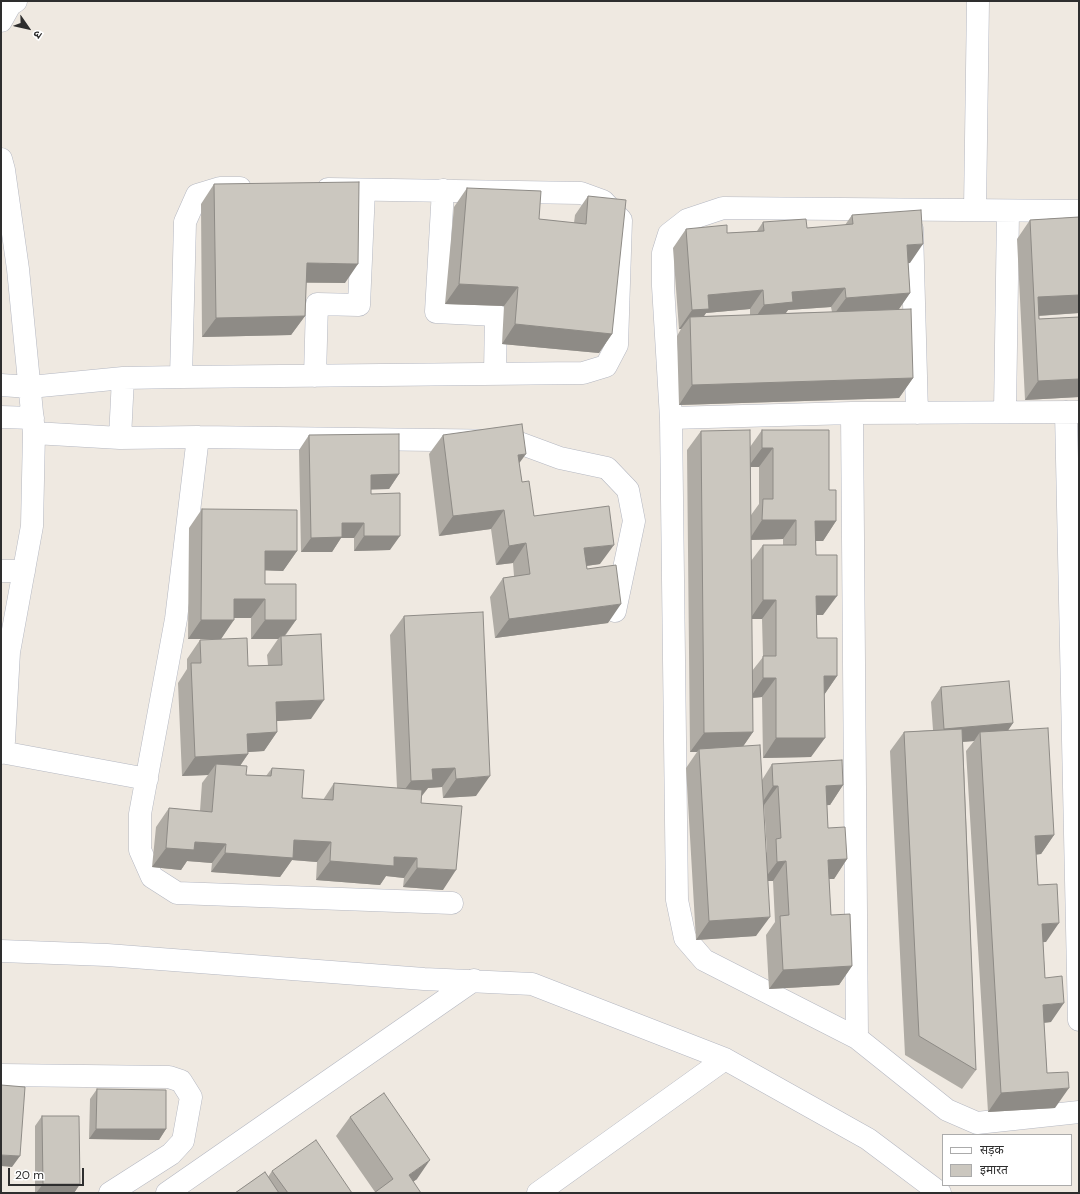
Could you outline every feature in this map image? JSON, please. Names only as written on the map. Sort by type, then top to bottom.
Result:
[{"type":"street","points":[[1,21],[10,5],[16,1]]},
{"type":"street","points":[[975,209],[978,1]]},
{"type":"street","points":[[1,159],[4,170],[18,269],[34,426],[32,526],[24,571],[5,652],[4,741],[1,752],[147,779]]},
{"type":"street","points":[[181,377],[185,222],[197,194],[220,188],[258,188]]},
{"type":"street","points":[[1,385],[30,387],[123,378],[583,373],[606,366],[617,345],[620,220],[603,201],[581,192],[311,189]]},
{"type":"street","points":[[316,376],[316,304],[359,305],[364,190]]},
{"type":"street","points":[[443,190],[436,312],[496,315],[495,374]]},
{"type":"street","points":[[1079,211],[1008,212],[975,209],[912,210],[723,208],[687,220],[669,234],[663,253],[663,286],[671,418],[677,900],[685,938],[704,960],[857,1038],[947,1110],[977,1123],[1079,1112]]},
{"type":"street","points":[[912,210],[917,413]]},
{"type":"street","points":[[1005,412],[1008,212]]},
{"type":"street","points":[[120,438],[123,378]]},
{"type":"street","points":[[671,418],[917,413],[1072,412],[1079,1020]]},
{"type":"street","points":[[852,414],[857,1038]]},
{"type":"street","points":[[1,417],[34,426],[120,438],[198,437],[514,441],[560,458],[607,468],[628,490],[634,521],[615,611]]},
{"type":"street","points":[[198,437],[176,619],[140,814],[140,850],[152,877],[177,893],[452,903]]},
{"type":"street","points":[[1,571],[24,571]]},
{"type":"street","points":[[1,951],[107,955],[416,978],[532,984],[725,1059],[868,1139],[935,1192]]},
{"type":"street","points":[[166,1193],[474,980]]},
{"type":"street","points":[[538,1193],[725,1059]]},
{"type":"street","points":[[1,1075],[168,1077],[182,1081],[191,1097],[183,1141],[171,1154],[110,1193]]},
{"type":"building","points":[[359,182],[358,264],[307,263],[305,316],[216,318],[214,184]]},
{"type":"building","points":[[467,188],[541,191],[539,219],[586,224],[588,196],[626,200],[612,334],[515,324],[518,287],[459,284]]},
{"type":"building","points":[[921,210],[923,244],[907,245],[910,293],[846,298],[845,288],[792,292],[793,302],[764,305],[763,290],[708,295],[709,309],[692,310],[686,229],[727,225],[727,233],[764,231],[763,222],[806,219],[807,228],[853,224],[852,215]]},
{"type":"building","points":[[1079,217],[1079,295],[1038,297],[1039,319],[1079,317],[1079,379],[1038,381],[1030,220]]},
{"type":"building","points":[[911,309],[913,378],[692,385],[690,317]]},
{"type":"building","points":[[522,424],[526,454],[518,455],[522,482],[529,481],[534,516],[609,506],[614,545],[584,548],[587,569],[616,565],[621,604],[509,619],[503,578],[530,574],[526,543],[509,546],[504,510],[453,516],[443,435]]},
{"type":"building","points":[[750,430],[753,732],[704,733],[701,431]]},
{"type":"building","points":[[762,430],[829,430],[829,490],[836,490],[836,521],[815,521],[816,555],[837,555],[837,596],[816,596],[817,638],[837,638],[837,676],[824,676],[825,738],[776,738],[776,678],[763,678],[763,656],[776,656],[776,600],[763,600],[763,545],[796,545],[796,520],[762,520],[763,499],[773,499],[773,448],[762,448]]},
{"type":"building","points":[[399,434],[399,474],[371,475],[371,494],[400,493],[400,536],[364,536],[364,523],[342,523],[342,537],[311,538],[309,435]]},
{"type":"building","points":[[202,509],[297,510],[297,551],[265,551],[265,584],[296,584],[296,620],[265,620],[265,599],[234,599],[234,620],[201,620]]},
{"type":"building","points":[[483,612],[490,776],[456,779],[455,768],[432,769],[433,780],[411,781],[404,616]]},
{"type":"building","points":[[321,634],[324,700],[276,702],[277,732],[247,734],[248,754],[195,757],[191,663],[201,663],[200,640],[247,638],[248,666],[282,665],[281,636]]},
{"type":"building","points":[[1009,681],[1013,723],[944,729],[941,687]]},
{"type":"building","points":[[1048,728],[1054,835],[1035,836],[1038,885],[1057,884],[1059,923],[1042,924],[1045,978],[1062,976],[1064,1003],[1043,1005],[1047,1073],[1068,1072],[1069,1088],[1001,1093],[980,732]]},
{"type":"building","points":[[962,729],[976,1070],[919,1036],[904,732]]},
{"type":"building","points":[[760,745],[770,917],[709,921],[699,749]]},
{"type":"building","points":[[842,760],[843,785],[826,786],[828,828],[845,827],[847,859],[828,860],[831,915],[850,914],[852,966],[783,970],[780,916],[789,915],[786,861],[777,862],[776,839],[781,838],[778,786],[773,786],[772,764]]},
{"type":"building","points":[[216,764],[247,766],[246,775],[271,776],[272,768],[304,770],[302,798],[333,800],[334,783],[422,790],[421,803],[462,806],[456,870],[417,868],[417,858],[394,857],[394,866],[330,861],[331,842],[294,840],[293,858],[225,853],[226,844],[195,842],[194,850],[166,848],[169,808],[212,812]]},
{"type":"building","points":[[1,1085],[25,1087],[20,1156],[1,1155]]},
{"type":"building","points":[[97,1089],[166,1090],[166,1129],[96,1129]]},
{"type":"building","points":[[384,1093],[430,1160],[409,1175],[421,1193],[374,1193],[393,1179],[350,1117]]},
{"type":"building","points":[[42,1116],[79,1116],[80,1184],[43,1184]]},
{"type":"building","points":[[316,1140],[352,1193],[288,1193],[272,1171]]},
{"type":"building","points":[[265,1172],[279,1193],[235,1193]]}]
